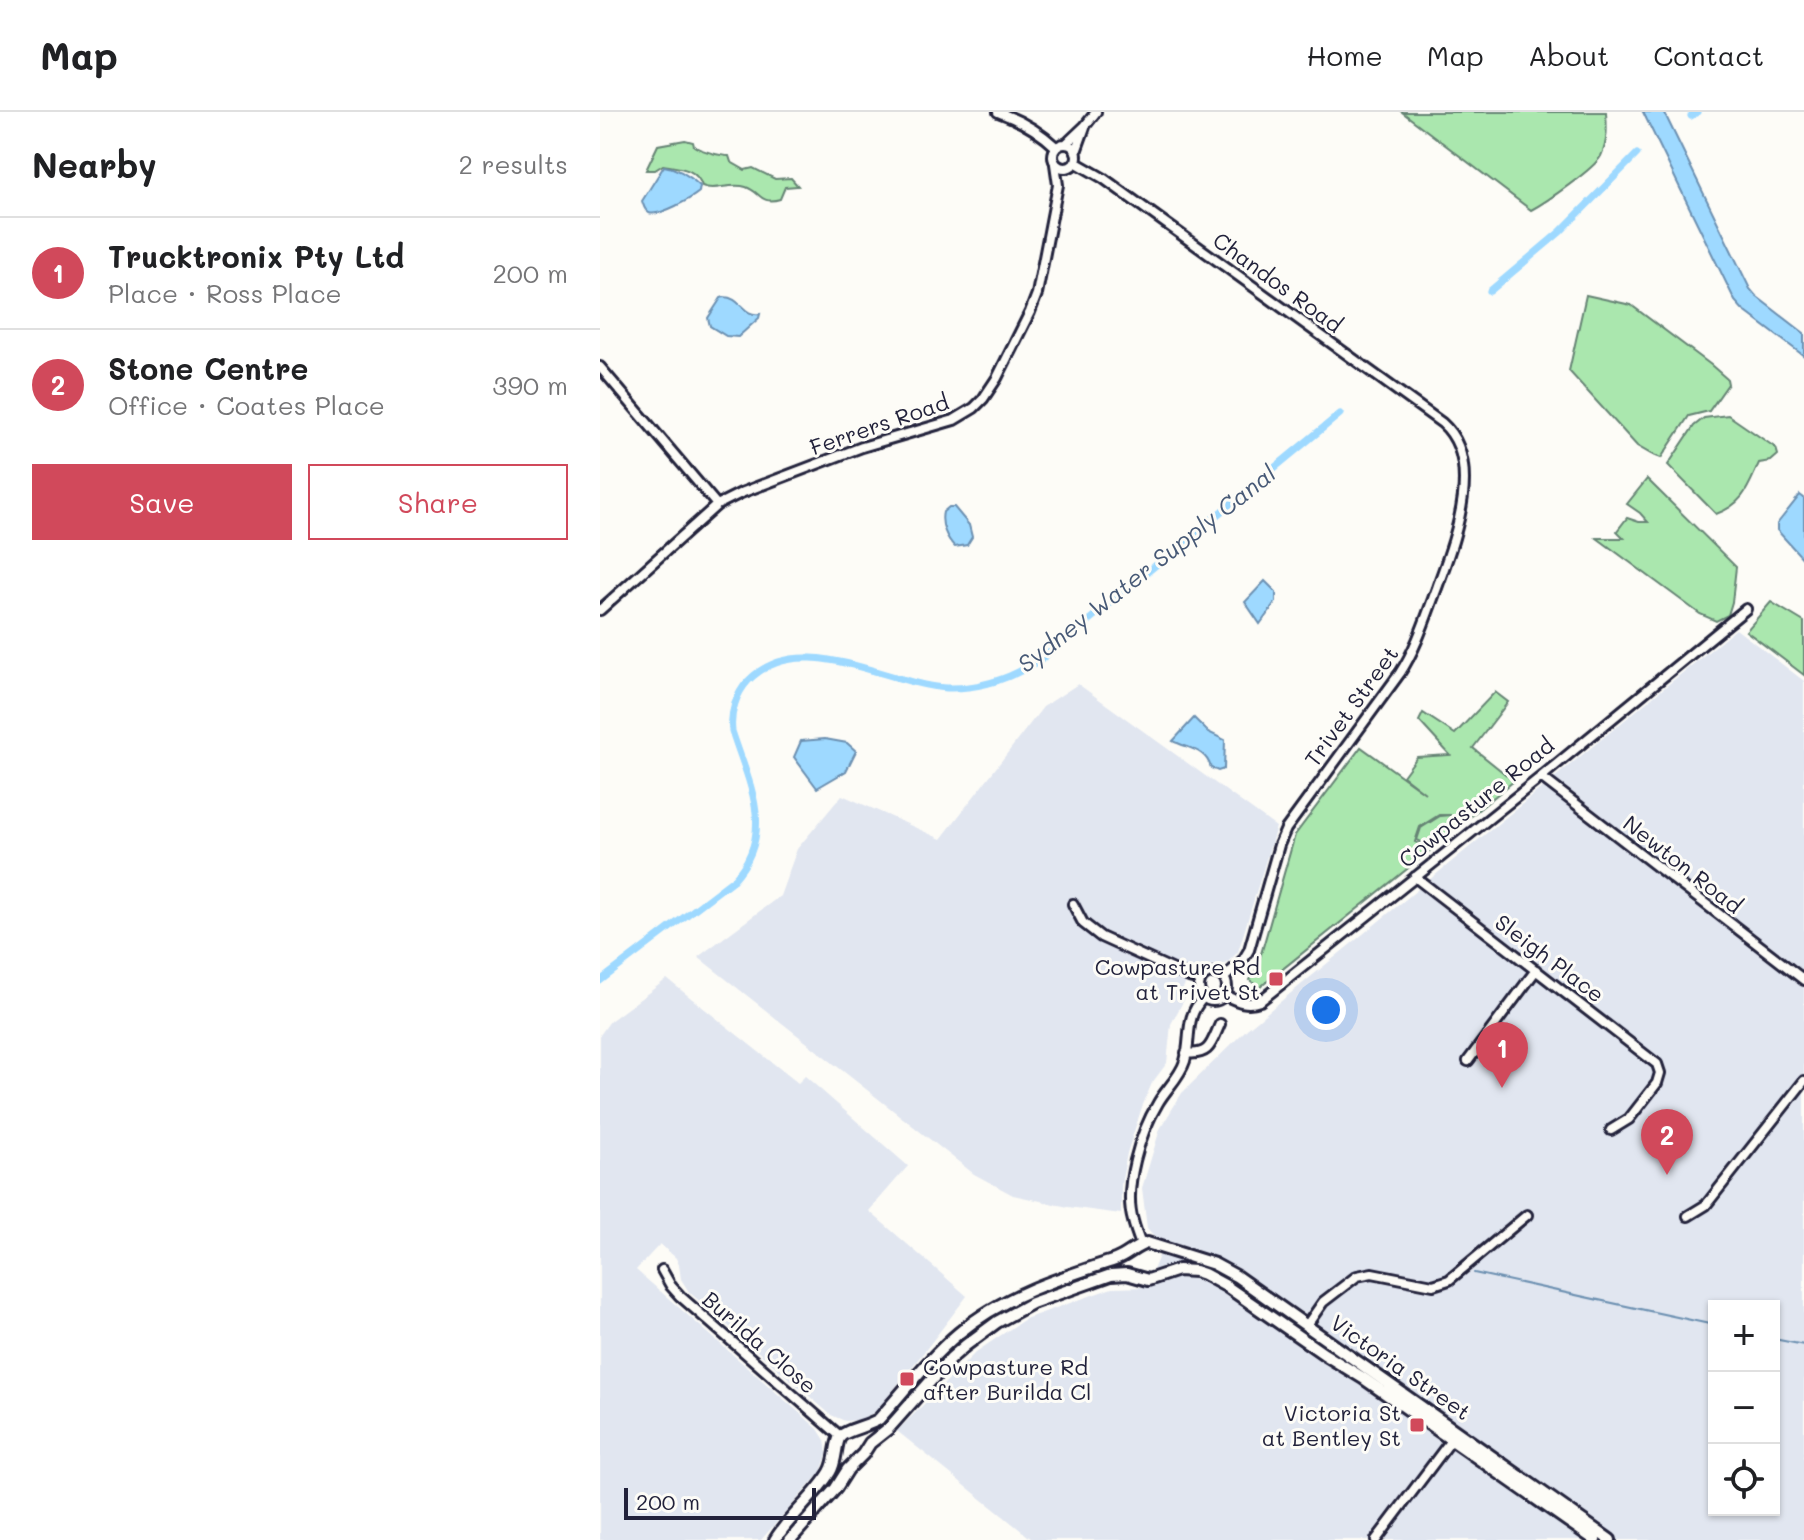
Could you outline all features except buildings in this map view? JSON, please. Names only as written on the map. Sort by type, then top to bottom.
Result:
[{"type":"main road","points":[[775,1540],[828,1475],[840,1436],[879,1419],[958,1333],[1035,1287],[1119,1259],[1139,1246],[1153,1244],[1166,1254],[1167,1265],[1162,1274],[1153,1279],[1119,1274],[1034,1302],[997,1322],[966,1345],[893,1424],[875,1438],[790,1540]]},
{"type":"main road","points":[[1138,1276],[1130,1262],[1139,1246]]},
{"type":"main road","name":"Victoria Street","points":[[1159,1246],[1224,1269],[1307,1325],[1595,1540]]},
{"type":"main road","name":"Victoria Street","points":[[1162,1274],[1178,1270],[1195,1271],[1226,1286],[1610,1540]]},
{"type":"main road","points":[[852,1431],[860,1433],[865,1439],[862,1454]]},
{"type":"main road","points":[[837,1448],[842,1456],[850,1460],[862,1454]]},
{"type":"street","points":[[998,112],[1029,125],[1056,147]]},
{"type":"street","name":"Ferrers Road","points":[[1066,144],[1096,112]]},
{"type":"street","name":"Ferrers Road","points":[[1058,185],[1073,161],[1085,126]]},
{"type":"street","points":[[1072,146],[1073,161],[1061,168],[1055,164],[1052,154],[1056,147],[1072,146]]},
{"type":"street","name":"Chandos Road","points":[[1073,161],[1116,187],[1442,423],[1455,438]]},
{"type":"street","name":"Ferrers Road","points":[[600,610],[717,505],[752,488],[862,447],[954,420],[974,408],[990,390],[1034,304],[1058,185],[1055,164]]},
{"type":"street","points":[[600,367],[717,505]]},
{"type":"street","name":"Trivet Street","points":[[1224,978],[1249,950],[1286,829],[1400,673],[1418,640],[1460,517],[1462,463],[1455,438]]},
{"type":"street","name":"Cowpasture Road","points":[[1224,995],[1245,1003],[1260,1001],[1746,609]]},
{"type":"street","name":"Newton Road","points":[[1541,777],[1804,980]]},
{"type":"street","name":"Sleigh Place","points":[[1415,877],[1652,1058],[1660,1070]]},
{"type":"street","points":[[1073,904],[1083,923],[1101,937],[1200,980]]},
{"type":"street","points":[[1468,1061],[1536,970]]},
{"type":"street","points":[[1212,973],[1224,978],[1227,987],[1224,995],[1217,1000],[1203,998],[1199,989],[1200,980],[1212,973]]},
{"type":"street","points":[[1139,1246],[1131,1213],[1136,1157],[1157,1104],[1185,1060],[1191,1017],[1203,998]]},
{"type":"street","points":[[1186,1053],[1197,1054],[1205,1050],[1220,1024]]},
{"type":"street","points":[[1611,1130],[1633,1113],[1657,1083],[1660,1070],[1672,1067]]},
{"type":"street","points":[[1688,1216],[1706,1205],[1804,1081]]},
{"type":"street","points":[[1307,1325],[1323,1302],[1357,1276],[1372,1273],[1433,1285],[1449,1280],[1527,1215]]},
{"type":"street","name":"Burilda Close","points":[[662,1270],[680,1296],[840,1436]]},
{"type":"street","points":[[1376,1540],[1455,1436]]},
{"type":"shaded area","points":[[1736,629],[1804,681],[1804,1540],[1033,1540],[897,1431],[976,1352],[1025,1319],[1112,1288],[1146,1287],[1163,1246],[1147,1228],[1142,1188],[1160,1129],[1182,1093],[1247,1029]]},
{"type":"shaded area","points":[[1078,684],[1276,827],[1238,952],[1226,964],[1194,968],[1183,988],[1185,998],[1171,1024],[1167,1063],[1152,1083],[1127,1153],[1121,1185],[1121,1214],[1013,1195],[974,1174],[698,957],[780,896],[797,849],[842,795],[941,839],[1043,707]]},
{"type":"shaded area","points":[[667,979],[798,1083],[805,1076],[908,1166],[869,1211],[967,1296],[876,1411],[861,1420],[845,1421],[831,1415],[689,1292],[681,1279],[676,1258],[660,1244],[636,1270],[818,1429],[825,1440],[827,1454],[821,1472],[761,1540],[600,1540],[600,1035],[610,1021]]},
{"type":"green space","points":[[1402,112],[1606,112],[1606,140],[1597,162],[1531,210]]},
{"type":"green space","points":[[685,140],[693,142],[701,150],[729,156],[731,162],[745,170],[753,168],[775,179],[791,178],[798,186],[785,187],[780,199],[768,200],[740,186],[702,186],[692,172],[681,168],[663,165],[655,170],[646,170],[658,145]]},
{"type":"green space","points":[[1586,295],[1631,305],[1727,379],[1728,384],[1709,411],[1689,416],[1661,458],[1637,446],[1569,371]]},
{"type":"green space","points":[[1728,415],[1776,448],[1778,455],[1771,461],[1759,463],[1739,500],[1716,514],[1668,465],[1694,426],[1704,418]]},
{"type":"green space","points":[[1647,479],[1736,567],[1728,615],[1716,621],[1700,614],[1597,538],[1624,538],[1617,531],[1627,518],[1648,522],[1627,504]]},
{"type":"green space","points":[[1771,602],[1804,622],[1804,675],[1746,631]]},
{"type":"green space","points":[[1495,692],[1508,702],[1473,748],[1514,781],[1432,847],[1417,840],[1421,828],[1440,816],[1451,815],[1439,815],[1420,827],[1415,842],[1432,849],[1259,988],[1250,980],[1257,968],[1295,835],[1361,747],[1425,793],[1403,776],[1417,757],[1450,755],[1419,721],[1423,713],[1455,734]]},
{"type":"water","points":[[1643,112],[1664,112],[1750,289],[1804,333],[1804,356],[1735,301]]},
{"type":"water","points":[[664,166],[692,179],[700,186],[699,192],[667,210],[649,213],[642,201]]},
{"type":"water","points":[[724,297],[734,300],[750,313],[760,314],[738,337],[726,336],[710,326],[708,318]]},
{"type":"water","points":[[1800,495],[1804,498],[1804,560],[1777,530],[1777,524]]},
{"type":"water","points":[[949,507],[954,507],[969,525],[972,537],[967,545],[955,547],[947,536],[942,517]]},
{"type":"water","points":[[1265,581],[1276,592],[1276,602],[1260,624],[1245,602]]},
{"type":"water","points":[[1194,718],[1208,732],[1225,740],[1224,769],[1218,771],[1211,768],[1201,753],[1173,741]]},
{"type":"water","points":[[825,739],[847,743],[856,751],[846,771],[817,788],[794,757],[801,741]]},
{"type":"waterway","name":"Sydney Water Supply Canal","points":[[1691,116],[1697,112]]},
{"type":"waterway","name":"Sydney Water Supply Canal","points":[[1490,291],[1560,232],[1637,154]]},
{"type":"waterway","name":"Sydney Water Supply Canal","points":[[600,981],[733,880],[746,862],[757,826],[751,789],[732,724],[737,698],[748,681],[769,666],[792,659],[817,658],[947,688],[985,684],[1010,676],[1044,657],[1340,414]]},
{"type":"waterway","points":[[1474,1273],[1708,1324]]},
{"type":"waterway","points":[[1780,1340],[1804,1345]]},
{"type":"place","name":"Cowpasture Rd at Trivet St","points":[[1276,979]]},
{"type":"place","name":"Trucktronix Pty Ltd","points":[[1502,1088]]},
{"type":"place","name":"Stone Centre","points":[[1667,1175]]},
{"type":"place","name":"Cowpasture Rd after Burilda Cl","points":[[907,1379]]},
{"type":"place","name":"Victoria St at Bentley St","points":[[1417,1425]]}]
